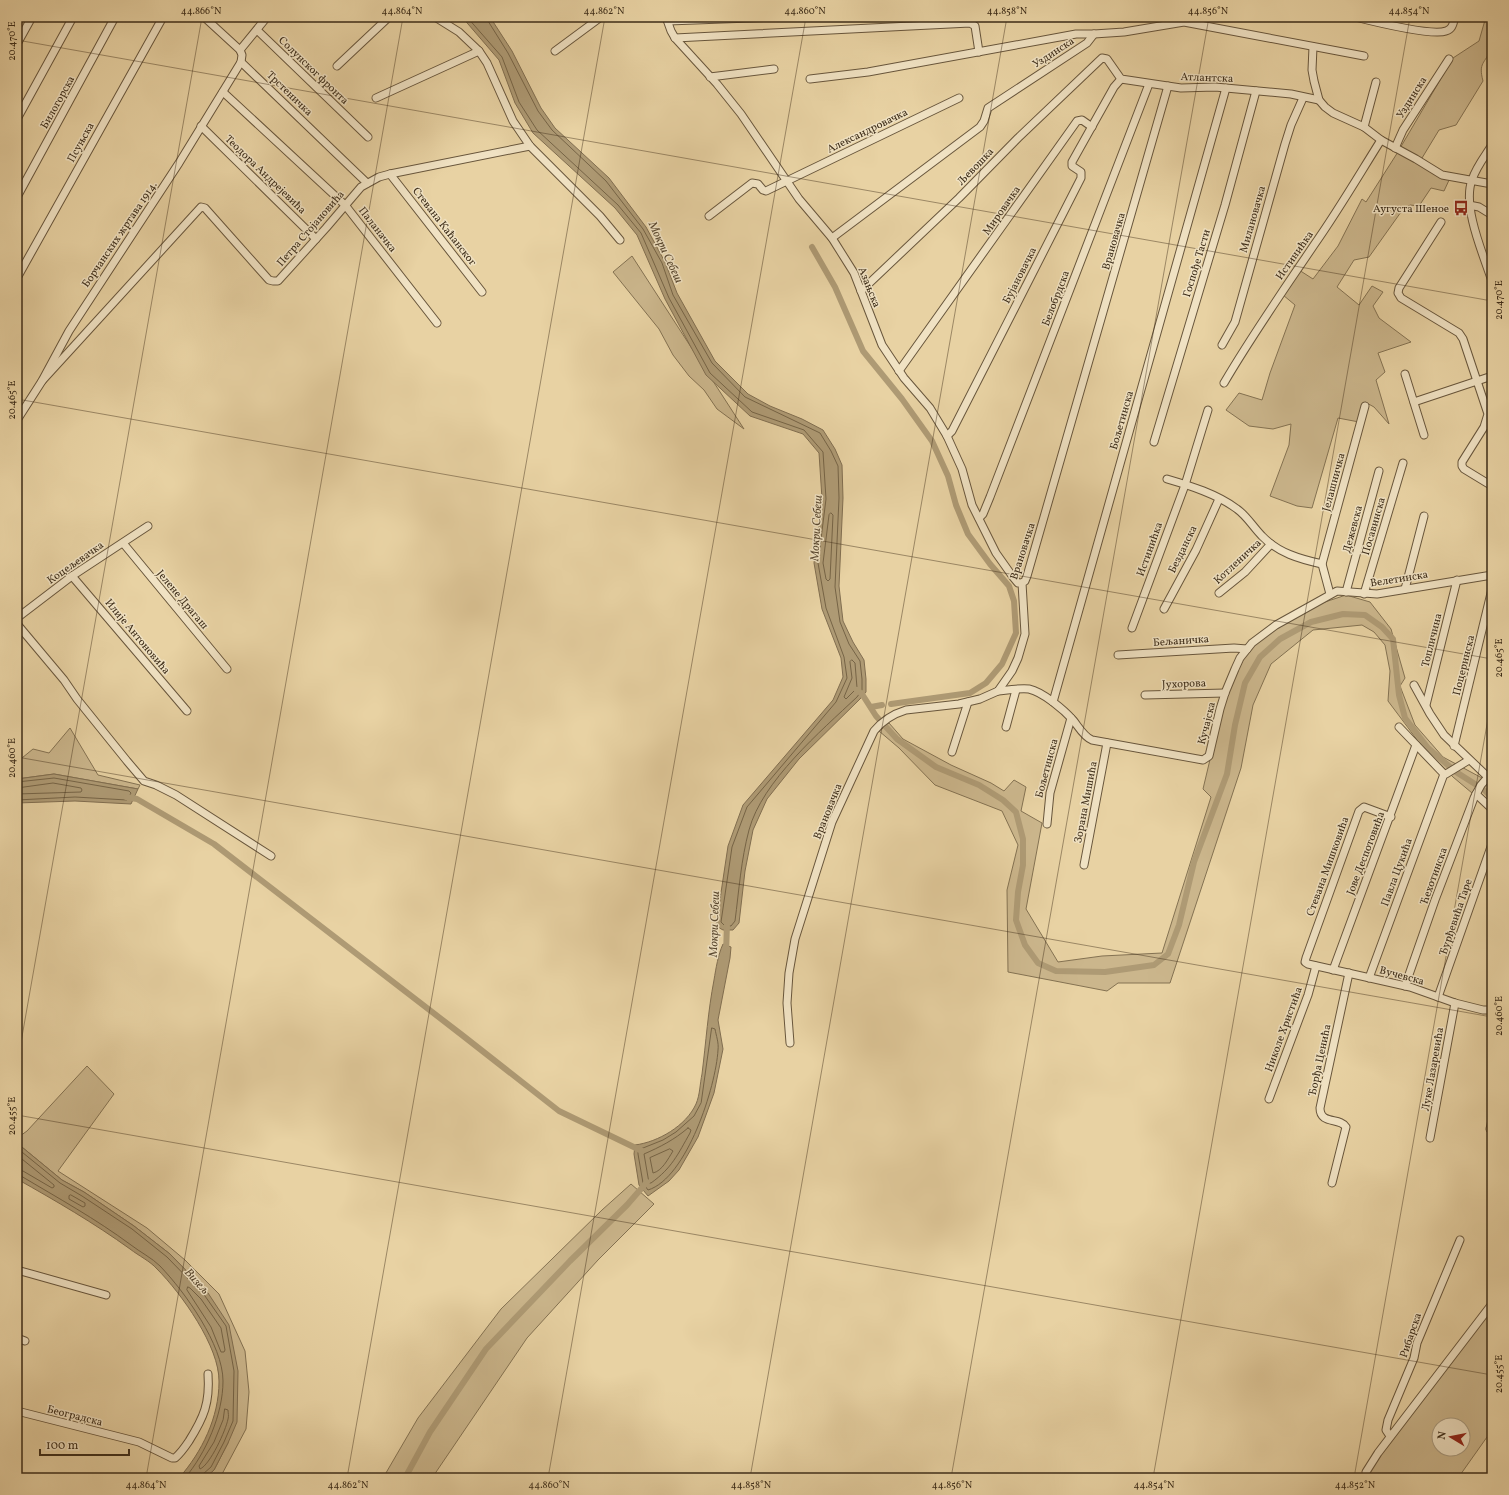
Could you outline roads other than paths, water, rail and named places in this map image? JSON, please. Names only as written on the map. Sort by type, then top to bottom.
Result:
[{"type":"street","points":[[17,44],[32,17]]},
{"type":"street","points":[[17,119],[73,17]]},
{"type":"street","name":"Билогорска","points":[[17,197],[116,17]]},
{"type":"street","name":"Псуњска","points":[[17,278],[163,17]]},
{"type":"street","points":[[204,17],[240,50],[242,55],[241,62]]},
{"type":"street","points":[[240,50],[267,17]]},
{"type":"street","points":[[337,66],[389,17]]},
{"type":"street","points":[[435,17],[459,32],[479,51],[487,63],[513,121],[530,146],[600,216],[620,240]]},
{"type":"street","points":[[555,51],[601,17]]},
{"type":"street","points":[[667,19],[776,17]]},
{"type":"street","points":[[1354,17],[1414,30],[1439,32],[1446,31],[1451,28],[1455,17]]},
{"type":"street","name":"Азањска","points":[[667,19],[675,38],[741,114],[786,182],[832,238],[854,274],[877,335],[898,371],[930,408],[947,436],[962,469],[969,496],[996,554],[1018,583],[1022,583]]},
{"type":"street","points":[[810,79],[868,72],[1076,34],[1124,32],[1184,19],[1312,47],[1364,56]]},
{"type":"street","points":[[675,38],[970,23],[975,26],[979,52]]},
{"type":"street","name":"Солунског фронта","points":[[257,30],[368,137]]},
{"type":"street","name":"Уздинска","points":[[832,238],[980,127],[984,121],[988,108],[1087,43],[1094,34]]},
{"type":"street","points":[[1312,47],[1312,70],[1319,100],[1329,111],[1364,127],[1380,140],[1442,175],[1492,184]]},
{"type":"street","points":[[376,98],[479,51]]},
{"type":"street","name":"Љевошка","points":[[861,291],[959,198],[1102,58],[1104,58],[1121,79]]},
{"type":"street","name":"Уздинска","points":[[1395,148],[1406,124],[1448,59]]},
{"type":"street","name":"Борчанских жртава 1914.","points":[[17,420],[42,381],[69,331],[179,163],[241,62]]},
{"type":"street","name":"Трстеничка","points":[[241,62],[367,183]]},
{"type":"street","points":[[710,77],[774,69]]},
{"type":"street","points":[[1092,127],[1114,87],[1121,79]]},
{"type":"street","name":"Атлантска","points":[[1121,79],[1149,84],[1190,88],[1201,86],[1290,94],[1303,98],[1319,100]]},
{"type":"street","points":[[1364,127],[1376,82]]},
{"type":"street","name":"Белобрдска","points":[[979,518],[983,514],[990,497],[1149,84]]},
{"type":"street","name":"Врановачка","points":[[790,1043],[787,1003],[789,973],[795,939],[832,822],[874,731],[888,718],[906,710],[959,704],[998,691],[1012,671],[1018,658],[1026,626],[1022,583],[1025,581],[1027,576],[1168,86]]},
{"type":"street","name":"Бољетинска","points":[[1053,702],[1226,88]]},
{"type":"street","name":"Госпође Тасти","points":[[1154,442],[1256,91]]},
{"type":"street","name":"Паланачка","points":[[223,92],[345,205],[437,323]]},
{"type":"street","name":"Александровачка","points":[[709,216],[752,184],[758,184],[763,190],[766,191],[959,98]]},
{"type":"street","name":"Милановачка","points":[[1222,345],[1235,322],[1284,144],[1303,98]]},
{"type":"street","name":"Мировачка","points":[[898,371],[1077,121],[1082,120],[1092,127]]},
{"type":"street","name":"Теодора Андрејевића","points":[[201,126],[316,238]]},
{"type":"street","name":"Бујановачка","points":[[947,436],[952,431],[1081,178],[1081,172],[1071,164],[1092,127]]},
{"type":"street","name":"Истинићка","points":[[1224,382],[1238,358],[1350,190],[1380,140]]},
{"type":"street","points":[[1492,145],[1472,180],[1469,193],[1469,205],[1492,281]]},
{"type":"street","name":"Петра Стојановића","points":[[42,381],[201,207],[205,208],[271,281],[278,281],[345,205],[367,183],[390,174],[530,146]]},
{"type":"street","name":"Стевана Каћанског","points":[[390,174],[482,292]]},
{"type":"street","points":[[1469,205],[1480,207],[1492,215]]},
{"type":"street","points":[[1441,222],[1399,288],[1398,293],[1401,298],[1459,333],[1463,339],[1478,380],[1488,414],[1484,427],[1462,462],[1462,466],[1464,469],[1492,486]]},
{"type":"street","points":[[1405,374],[1424,435]]},
{"type":"street","points":[[1414,402],[1492,376]]},
{"type":"street","name":"Јелашничка","points":[[1322,564],[1365,406]]},
{"type":"street","name":"Истинићка","points":[[1132,628],[1185,484],[1208,410]]},
{"type":"street","name":"Посавинска","points":[[1364,594],[1403,463]]},
{"type":"street","name":"Дежевска","points":[[1346,592],[1379,471]]},
{"type":"street","points":[[1167,479],[1185,484],[1219,499],[1237,509],[1262,536],[1288,555],[1322,564],[1330,594]]},
{"type":"street","name":"Безданска","points":[[1164,609],[1196,550],[1219,499]]},
{"type":"street","points":[[1405,589],[1424,516]]},
{"type":"street","name":"Коцељевачка","points":[[17,618],[72,576],[148,526]]},
{"type":"street","name":"Јелене Драгаш","points":[[123,543],[227,669]]},
{"type":"street","name":"Котленичка","points":[[1219,593],[1245,572],[1271,544]]},
{"type":"street","name":"Велетинска","points":[[1330,594],[1337,591],[1377,594],[1492,575]]},
{"type":"street","name":"Илије Антоновића","points":[[72,576],[187,711]]},
{"type":"street","name":"Топличина","points":[[1426,705],[1457,580]]},
{"type":"street","name":"Поцеринска","points":[[1454,746],[1492,589]]},
{"type":"street","name":"Кучајска","points":[[1053,702],[1071,718],[1089,739],[1203,760],[1209,756],[1225,693],[1235,669],[1247,649],[1252,643],[1276,625],[1330,594]]},
{"type":"street","points":[[17,624],[64,680],[77,699],[144,781],[176,795],[271,856]]},
{"type":"street","name":"Бељаничка","points":[[1118,656],[1234,648],[1247,649]]},
{"type":"street","points":[[1414,685],[1437,725],[1454,746],[1490,779]]},
{"type":"street","points":[[1006,727],[1016,690]]},
{"type":"street","points":[[998,691],[1030,690],[1039,693],[1053,702]]},
{"type":"street","name":"Јухорова","points":[[1145,695],[1225,693]]},
{"type":"street","points":[[952,752],[968,702]]},
{"type":"street","name":"Бољетинска","points":[[1047,824],[1047,807],[1050,792],[1071,718]]},
{"type":"street","points":[[1399,727],[1444,774],[1469,760]]},
{"type":"street","name":"Зорана Мишића","points":[[1084,865],[1107,743]]},
{"type":"street","name":"Јове Деспотовића","points":[[1333,970],[1391,817],[1416,745]]},
{"type":"street","name":"Павла Цукића","points":[[1369,978],[1444,774]]},
{"type":"street","name":"Ћехотинска","points":[[1405,986],[1435,900],[1476,794],[1490,779]]},
{"type":"street","points":[[1476,794],[1492,809]]},
{"type":"street","name":"Стевана Мишковића","points":[[1306,962],[1308,950],[1359,811],[1364,807],[1391,817]]},
{"type":"street","name":"Ђурђевића Таре","points":[[1438,997],[1492,844]]},
{"type":"street","name":"Вучевска","points":[[1306,962],[1316,966],[1405,986],[1455,1003],[1483,1010],[1492,1010]]},
{"type":"street","name":"Николе Христића","points":[[1269,1099],[1308,995],[1316,966]]},
{"type":"street","name":"Ђорђа Ценића","points":[[1332,1183],[1346,1128],[1343,1124],[1324,1118],[1320,1112],[1320,1108],[1349,973]]},
{"type":"street","name":"Луке Лазаревића","points":[[1430,1138],[1455,1003]]},
{"type":"street","points":[[1490,1129],[1492,1120]]},
{"type":"street","name":"Рибарска","points":[[1390,1436],[1386,1430],[1388,1420],[1414,1358],[1417,1343],[1460,1240]]},
{"type":"street","points":[[17,1270],[106,1295]]},
{"type":"street","points":[[1366,1472],[1390,1436],[1492,1304]]},
{"type":"street","points":[[17,1338],[25,1341]]},
{"type":"street","name":"Београдска","points":[[17,1411],[126,1439],[145,1445],[175,1458],[182,1452],[203,1417],[208,1393],[208,1374]]},
{"type":"water","points":[[462,17],[490,17],[512,51],[541,108],[555,128],[609,178],[646,227],[665,262],[677,293],[715,361],[748,394],[770,406],[802,419],[823,430],[835,449],[842,465],[843,498],[839,586],[843,621],[864,660],[866,692],[799,759],[767,799],[753,830],[745,871],[739,923],[733,930],[723,930],[716,926],[728,846],[743,805],[833,700],[843,677],[841,658],[822,609],[814,563],[822,499],[819,453],[803,434],[750,416],[706,375],[665,299],[637,235],[615,208],[533,133],[515,103],[499,60]]},
{"type":"water","points":[[54,774],[138,789],[131,804],[75,801],[17,803],[17,779]]},
{"type":"water","points":[[723,944],[731,947],[718,1020],[723,1049],[714,1093],[698,1137],[679,1170],[669,1181],[648,1196],[639,1185],[634,1154],[635,1145],[662,1137],[670,1132],[685,1119],[696,1104],[702,1074],[717,962]]},
{"type":"water","points":[[17,1143],[62,1180],[84,1192],[134,1226],[170,1254],[208,1293],[229,1325],[238,1371],[237,1422],[214,1470],[205,1478],[179,1478],[202,1445],[208,1433],[216,1408],[219,1382],[218,1368],[206,1337],[177,1292],[167,1279],[151,1263],[89,1221],[17,1179]]},
{"type":"waterway","points":[[812,247],[835,287],[863,351],[902,399],[932,441],[948,476],[956,505],[968,534],[990,564],[1009,586],[1014,601],[1016,633],[1002,664],[986,683],[970,693],[891,704]]},
{"type":"waterway","points":[[857,690],[862,694],[876,716],[897,739],[936,767],[979,785],[1003,800],[1016,812],[1023,839],[1023,865],[1018,892],[1016,920],[1025,945],[1038,963],[1056,971],[1105,972],[1154,965],[1168,954],[1179,925],[1194,862],[1227,774],[1235,725],[1245,683],[1260,657],[1280,639],[1311,622],[1343,614],[1365,615],[1382,627],[1393,639],[1399,695],[1405,718],[1428,748],[1456,772],[1475,784]]},
{"type":"waterway","points":[[871,707],[882,705]]},
{"type":"waterway","points":[[1484,790],[1492,798]]},
{"type":"waterway","points":[[126,797],[137,799],[214,844],[559,1111],[642,1151]]},
{"type":"waterway","name":"Мокри Себеш","points":[[726,954],[727,923]]},
{"type":"waterway","points":[[405,1478],[430,1432],[486,1349],[570,1261],[627,1205],[647,1182]]},
{"type":"place","name":"Аугуста Шеное","points":[[1461,208]]},
{"type":"water label","name":"Визељ","points":[[197,1281]]}]
